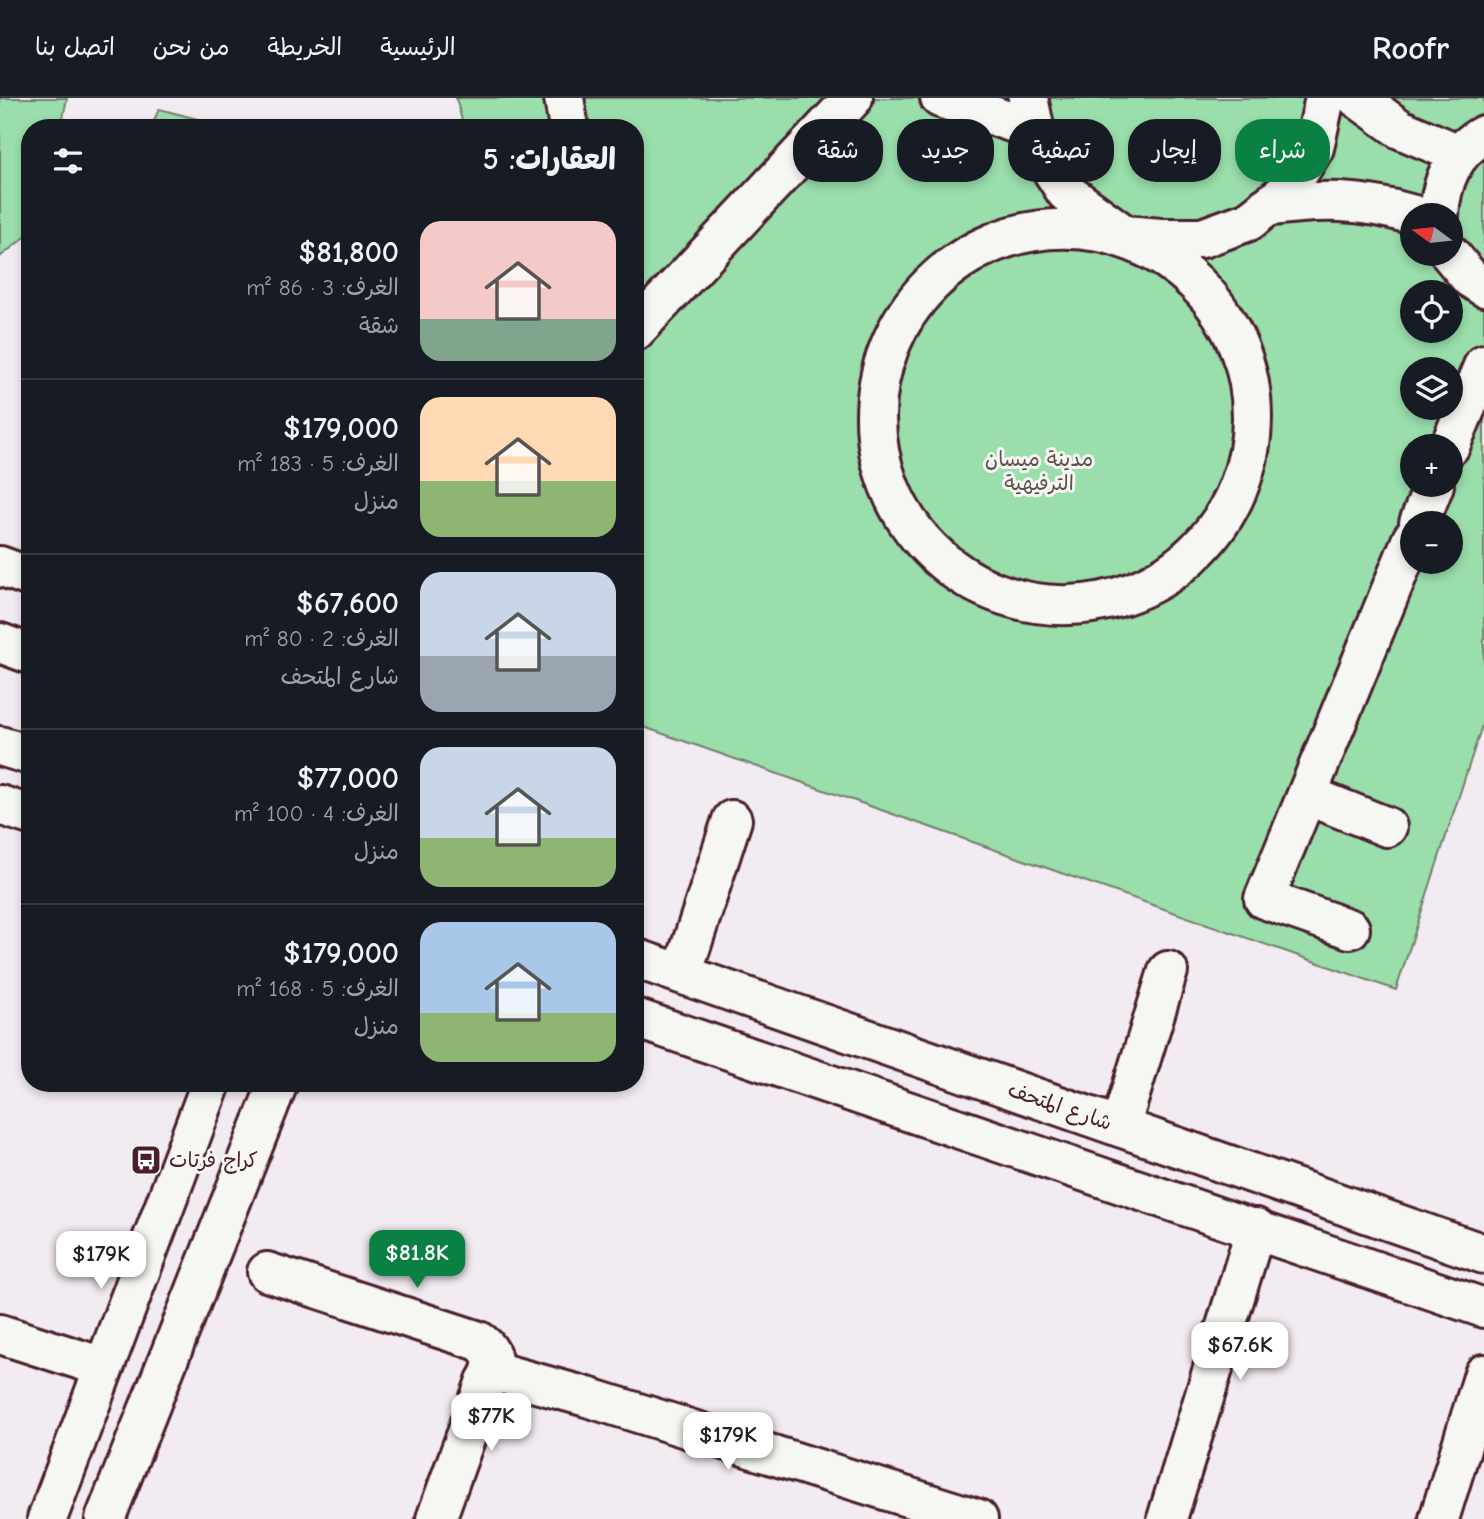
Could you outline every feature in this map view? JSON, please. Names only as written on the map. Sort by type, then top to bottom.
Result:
[{"type":"street","points":[[564,98],[568,119]]},
{"type":"street","points":[[644,321],[853,98]]},
{"type":"street","points":[[940,98],[1031,114],[1039,150],[1066,192],[1125,235],[1195,279],[1234,331],[1252,391],[1250,455],[1227,515],[1185,563],[1130,596],[1068,608],[1005,598],[949,568],[906,522],[880,463],[875,399],[892,338],[928,285],[979,247],[1040,228],[1081,228],[1125,235],[1202,238],[1249,221],[1288,190],[1314,148],[1325,98]]},
{"type":"street","points":[[1357,98],[1400,129],[1471,145],[1447,174],[1439,203]]},
{"type":"street","points":[[1266,207],[1340,200],[1370,203],[1400,211]]},
{"type":"street","points":[[1460,266],[1470,278],[1484,286]]},
{"type":"street","points":[[1465,430],[1484,364]]},
{"type":"street","points":[[0,566],[21,574]]},
{"type":"street","points":[[1350,929],[1264,899],[1400,568]]},
{"type":"street","points":[[0,643],[21,651]]},
{"type":"street","points":[[0,746],[21,752]]},
{"type":"street","points":[[1307,795],[1388,827]]},
{"type":"street","points":[[0,805],[21,812]]},
{"type":"street","points":[[682,974],[732,820]]},
{"type":"street","name":"شارع المتحف","points":[[644,961],[1484,1254]]},
{"type":"street","points":[[1120,1127],[1168,971]]},
{"type":"street","points":[[644,1021],[1484,1308]]},
{"type":"street","points":[[47,1519],[208,1092]]},
{"type":"street","points":[[105,1519],[274,1092]]},
{"type":"street","points":[[176,1174],[234,1196]]},
{"type":"street","points":[[1167,1519],[1256,1228]]},
{"type":"street","points":[[267,1272],[479,1341],[492,1356],[493,1371],[486,1381],[436,1519]]},
{"type":"street","points":[[0,1334],[103,1367]]},
{"type":"street","points":[[493,1371],[587,1397],[978,1519]]},
{"type":"street","points":[[1439,1519],[1484,1374]]},
{"type":"green space","points":[[0,98],[67,98],[63,119],[21,119],[21,240],[0,257]]},
{"type":"green space","name":"مدينة ميسان الترفيهية","points":[[456,98],[1484,98],[1484,719],[1396,990],[644,727],[644,119],[462,119]]},
{"type":"green space","points":[[159,109],[197,119],[155,119]]},
{"type":"place","name":"كراج فرتات","points":[[146,1160]]}]
